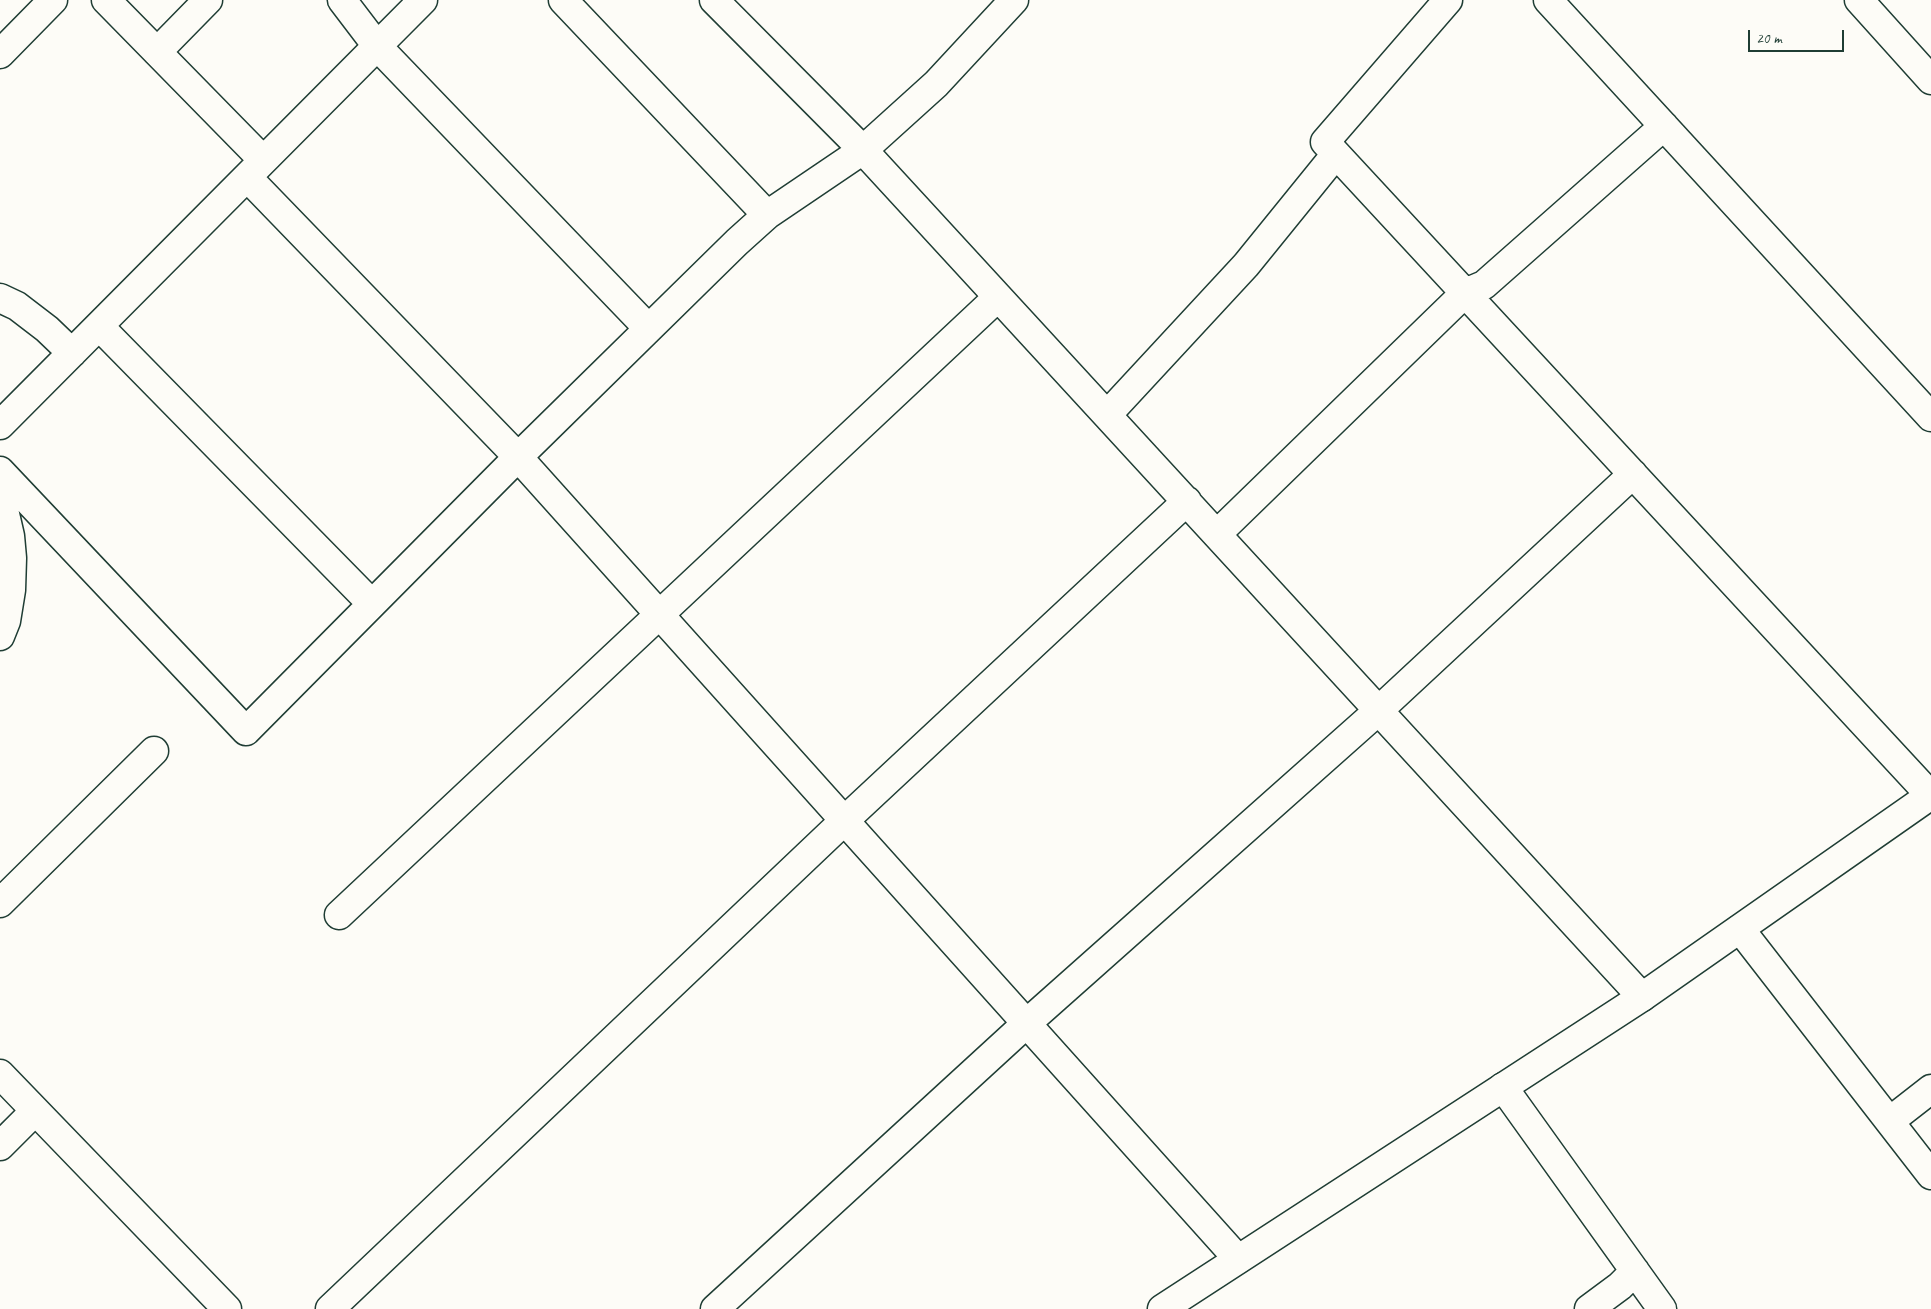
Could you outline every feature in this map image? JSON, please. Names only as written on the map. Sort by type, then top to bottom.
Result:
[{"type":"street","points":[[0,54],[53,0]]},
{"type":"street","points":[[106,0],[157,52],[255,169],[660,614],[1238,1259]]},
{"type":"street","points":[[157,52],[208,0]]},
{"type":"street","points":[[342,0],[377,46],[648,328]]},
{"type":"street","points":[[0,425],[423,0]]},
{"type":"street","points":[[562,0],[767,216]]},
{"type":"street","points":[[714,0],[863,150],[1642,997]]},
{"type":"street","points":[[0,471],[246,731],[518,457],[737,242],[767,216],[863,150],[936,84],[1014,0]]},
{"type":"street","points":[[1162,1309],[1642,997],[1931,796],[1325,142],[1448,0]]},
{"type":"street","points":[[1548,0],[1931,417]]},
{"type":"street","points":[[1859,0],[1931,80]]},
{"type":"street","points":[[1217,534],[1465,293],[1484,285],[1664,126]]},
{"type":"street","points":[[1107,415],[1246,264],[1336,154]]},
{"type":"street","points":[[339,914],[998,297]]},
{"type":"street","points":[[0,298],[17,306],[47,329],[72,353]]},
{"type":"street","points":[[98,326],[372,604]]},
{"type":"street","points":[[715,1309],[1027,1023],[1378,711],[1634,474]]},
{"type":"street","points":[[0,501],[10,536],[12,558],[11,590],[6,621],[0,636]]},
{"type":"street","points":[[330,1309],[845,820],[1186,502]]},
{"type":"street","points":[[0,903],[154,751]]},
{"type":"street","points":[[1740,929],[1931,1175]]},
{"type":"street","points":[[0,1074],[227,1309]]},
{"type":"street","points":[[1503,1087],[1662,1309]]},
{"type":"street","points":[[1890,1121],[1931,1089]]},
{"type":"street","points":[[0,1146],[35,1111]]},
{"type":"street","points":[[1589,1309],[1620,1286],[1635,1271]]}]
